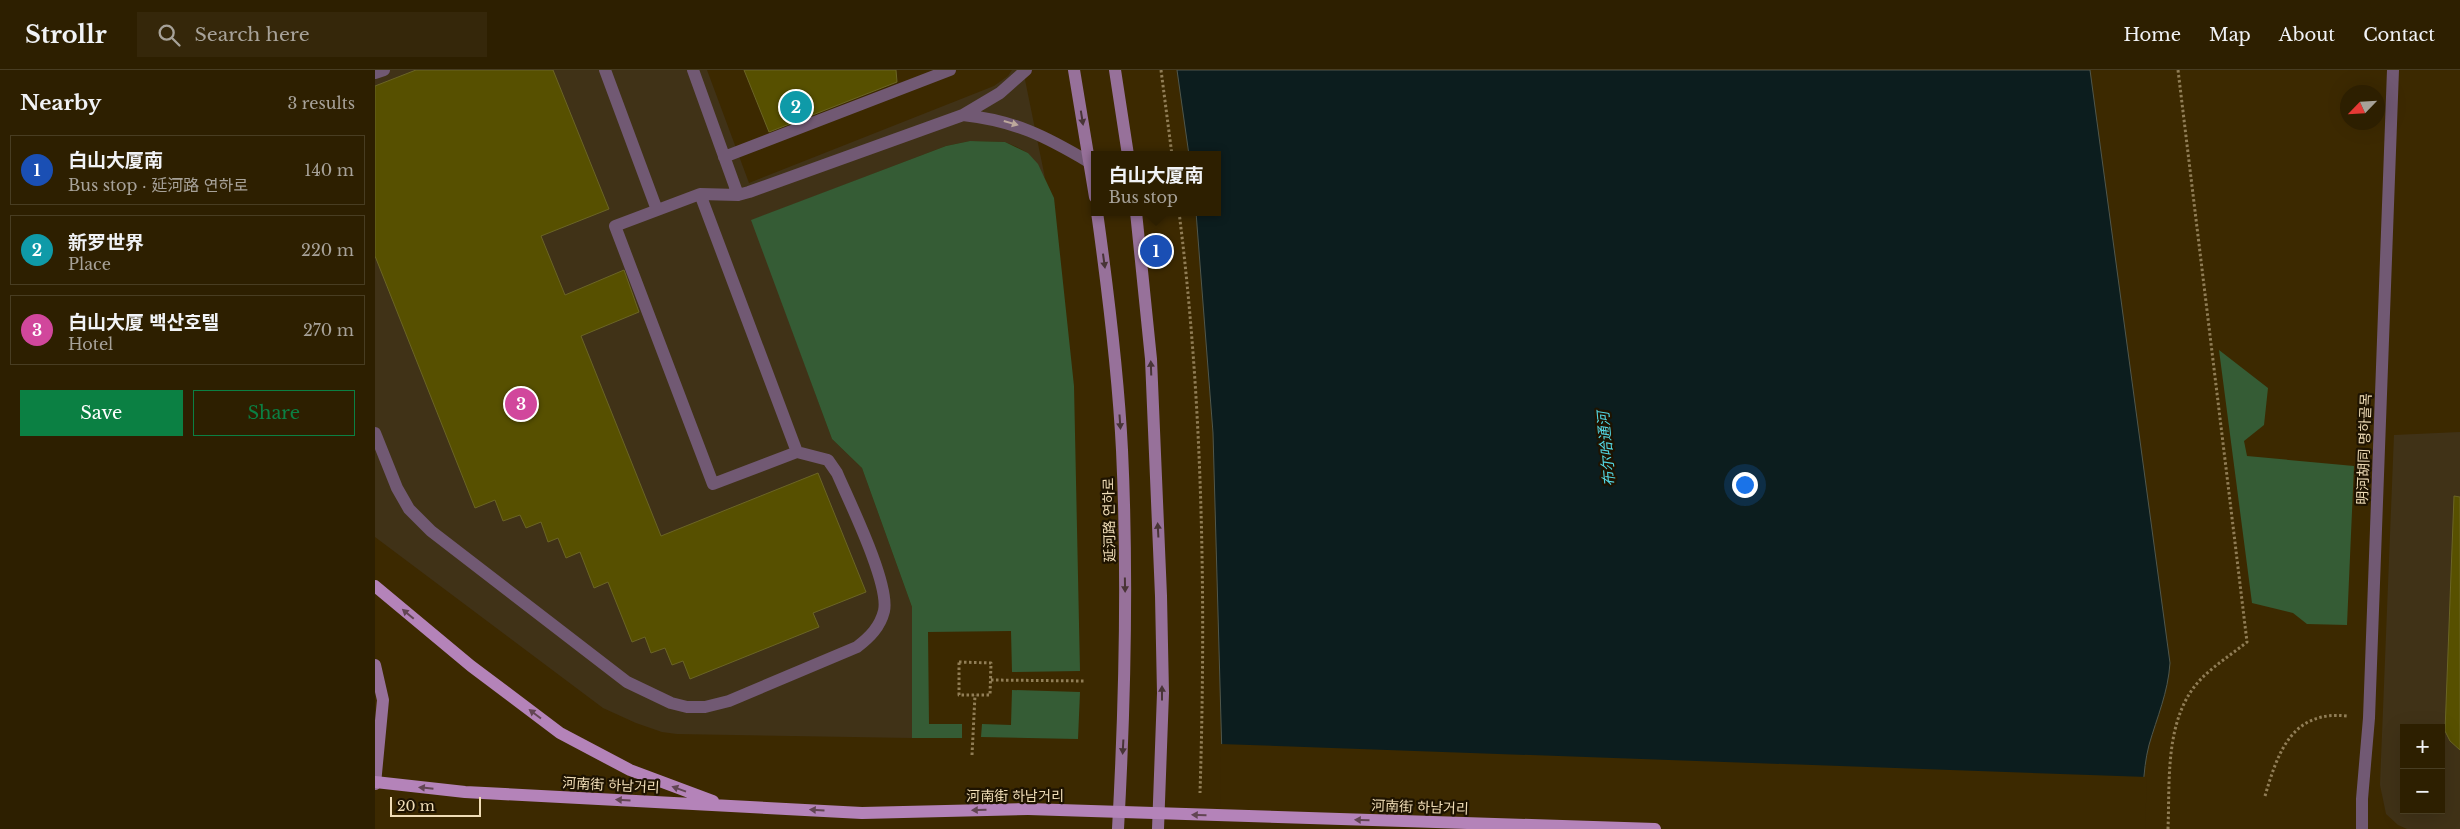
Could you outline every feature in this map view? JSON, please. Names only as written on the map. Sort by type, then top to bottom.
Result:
[{"type":"main road","points":[[1074,70],[1091,174]]},
{"type":"main road","points":[[1115,70],[1127,151]]},
{"type":"main road","name":"延河路 연하로","points":[[1098,216],[1111,317],[1122,448],[1125,645],[1119,829]]},
{"type":"main road","points":[[1136,216],[1151,359],[1161,596],[1163,693],[1158,829]]},
{"type":"main road","points":[[375,586],[471,666],[560,733],[629,770],[725,805]]},
{"type":"main road","points":[[375,665],[383,700],[375,783]]},
{"type":"main road","name":"河南街 하남거리","points":[[375,783],[465,792],[862,812],[1028,809],[1655,829]]},
{"type":"street","points":[[375,73],[384,70]]},
{"type":"street","points":[[605,70],[657,210]]},
{"type":"street","points":[[693,70],[738,195]]},
{"type":"street","points":[[724,157],[950,70]]},
{"type":"street","points":[[375,433],[397,488],[409,509],[431,531],[627,682],[671,703],[687,707],[705,707],[729,701],[857,647],[871,635],[881,621],[885,608],[882,582],[837,473],[828,460],[797,452],[713,484],[615,226],[699,194],[738,195],[963,116],[1000,93],[1027,70]]},
{"type":"street","name":"明河胡同 명하골목","points":[[2362,829],[2362,799],[2369,718],[2393,70]]},
{"type":"street","points":[[963,116],[994,118],[1019,125],[1089,162]]},
{"type":"street","points":[[699,194],[797,452]]},
{"type":"path","points":[[1161,70],[1171,151]]},
{"type":"path","points":[[2168,829],[2171,746],[2181,710],[2201,679],[2247,642],[2177,70]]},
{"type":"path","points":[[1179,216],[1198,448],[1204,673],[1200,800]]},
{"type":"path","points":[[959,662],[991,663],[990,695],[975,695],[959,695],[959,662]]},
{"type":"path","points":[[991,680],[1085,680]]},
{"type":"path","points":[[972,755],[975,695]]},
{"type":"path","points":[[2265,796],[2274,765],[2298,726],[2315,718],[2335,714],[2369,718]]},
{"type":"shaded area","points":[[375,70],[707,70],[749,183],[994,86],[1008,76],[1012,70],[1023,70],[1045,178],[1028,153],[1017,147],[1005,142],[970,141],[946,146],[752,220],[832,439],[862,468],[912,607],[912,738],[677,734],[662,732],[636,723],[603,708],[375,537]]},
{"type":"shaded area","points":[[2460,432],[2460,829],[2407,829],[2398,825],[2386,814],[2380,785],[2394,435]]},
{"type":"green space","points":[[970,141],[1005,142],[1028,153],[1038,164],[1054,198],[1074,386],[1080,671],[1012,672],[1011,631],[928,632],[929,724],[962,724],[962,738],[912,738],[912,607],[862,468],[832,439],[751,220],[946,146]]},
{"type":"green space","points":[[2219,350],[2268,388],[2264,425],[2244,441],[2247,456],[2354,466],[2347,625],[2307,624],[2293,613],[2252,603]]},
{"type":"green space","points":[[1012,690],[1080,692],[1078,739],[981,737],[982,724],[1011,725]]},
{"type":"water","name":"布尔哈通河","points":[[1177,70],[2090,70],[2170,663],[2165,695],[2149,745],[2145,766],[2142,829],[1224,829],[1213,433],[1196,216],[1221,216],[1221,151],[1188,151]]},
{"type":"pier","points":[[1220,744],[2147,777],[2145,829],[1221,829]]},
{"type":"building","points":[[416,70],[553,70],[609,209],[541,236],[565,295],[624,270],[639,312],[581,336],[661,536],[818,473],[866,592],[813,613],[819,627],[690,679],[683,661],[672,665],[665,648],[651,653],[645,637],[632,642],[608,582],[594,588],[580,552],[566,558],[558,538],[548,542],[541,522],[526,528],[520,515],[503,521],[495,500],[475,508],[375,256],[375,86]]},
{"type":"building","points":[[744,70],[896,70],[897,82],[769,132]]},
{"type":"building","points":[[2454,496],[2460,497],[2460,750],[2450,741],[2445,731]]},
{"type":"place","name":"新罗世界","points":[[796,107]]},
{"type":"place","name":"白山大厦南","points":[[1156,251]]},
{"type":"place","name":"白山大厦 백산호텔","points":[[521,404]]}]
